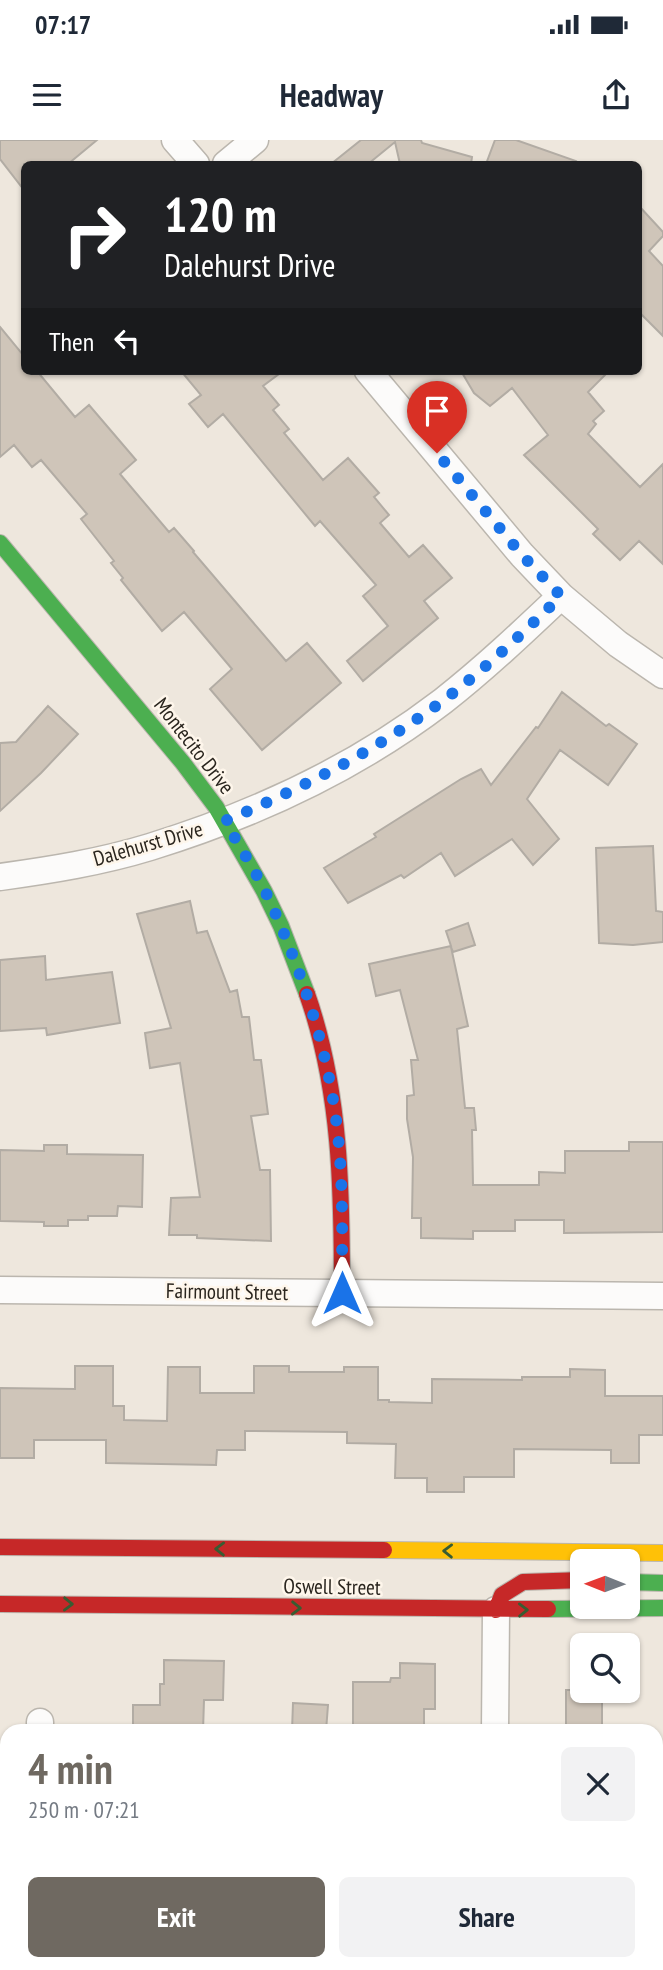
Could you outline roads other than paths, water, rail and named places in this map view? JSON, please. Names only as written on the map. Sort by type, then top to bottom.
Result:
[{"type":"main road","name":"Montecito Drive","points":[[0,543],[188,769],[225,821],[266,892],[297,963],[320,1037],[335,1112],[342,1189],[342,1293]]},
{"type":"main road","name":"Oswell Street","points":[[0,1547],[663,1553]]},
{"type":"main road","points":[[496,1610],[502,1595],[523,1582],[570,1580]]},
{"type":"main road","points":[[640,1582],[663,1583]]},
{"type":"main road","name":"Oswell Street","points":[[0,1604],[496,1610],[663,1608]]},
{"type":"street","points":[[175,140],[193,161]]},
{"type":"street","points":[[230,161],[255,140]]},
{"type":"street","points":[[371,375],[522,555],[561,596],[618,644],[663,674]]},
{"type":"street","name":"Dalehurst Drive","points":[[0,877],[71,866],[149,847],[225,821],[304,787],[374,748],[441,702],[503,652],[561,596]]},
{"type":"street","name":"Fairmount Street","points":[[0,1290],[663,1296]]},
{"type":"street","points":[[495,1724],[496,1610]]}]
